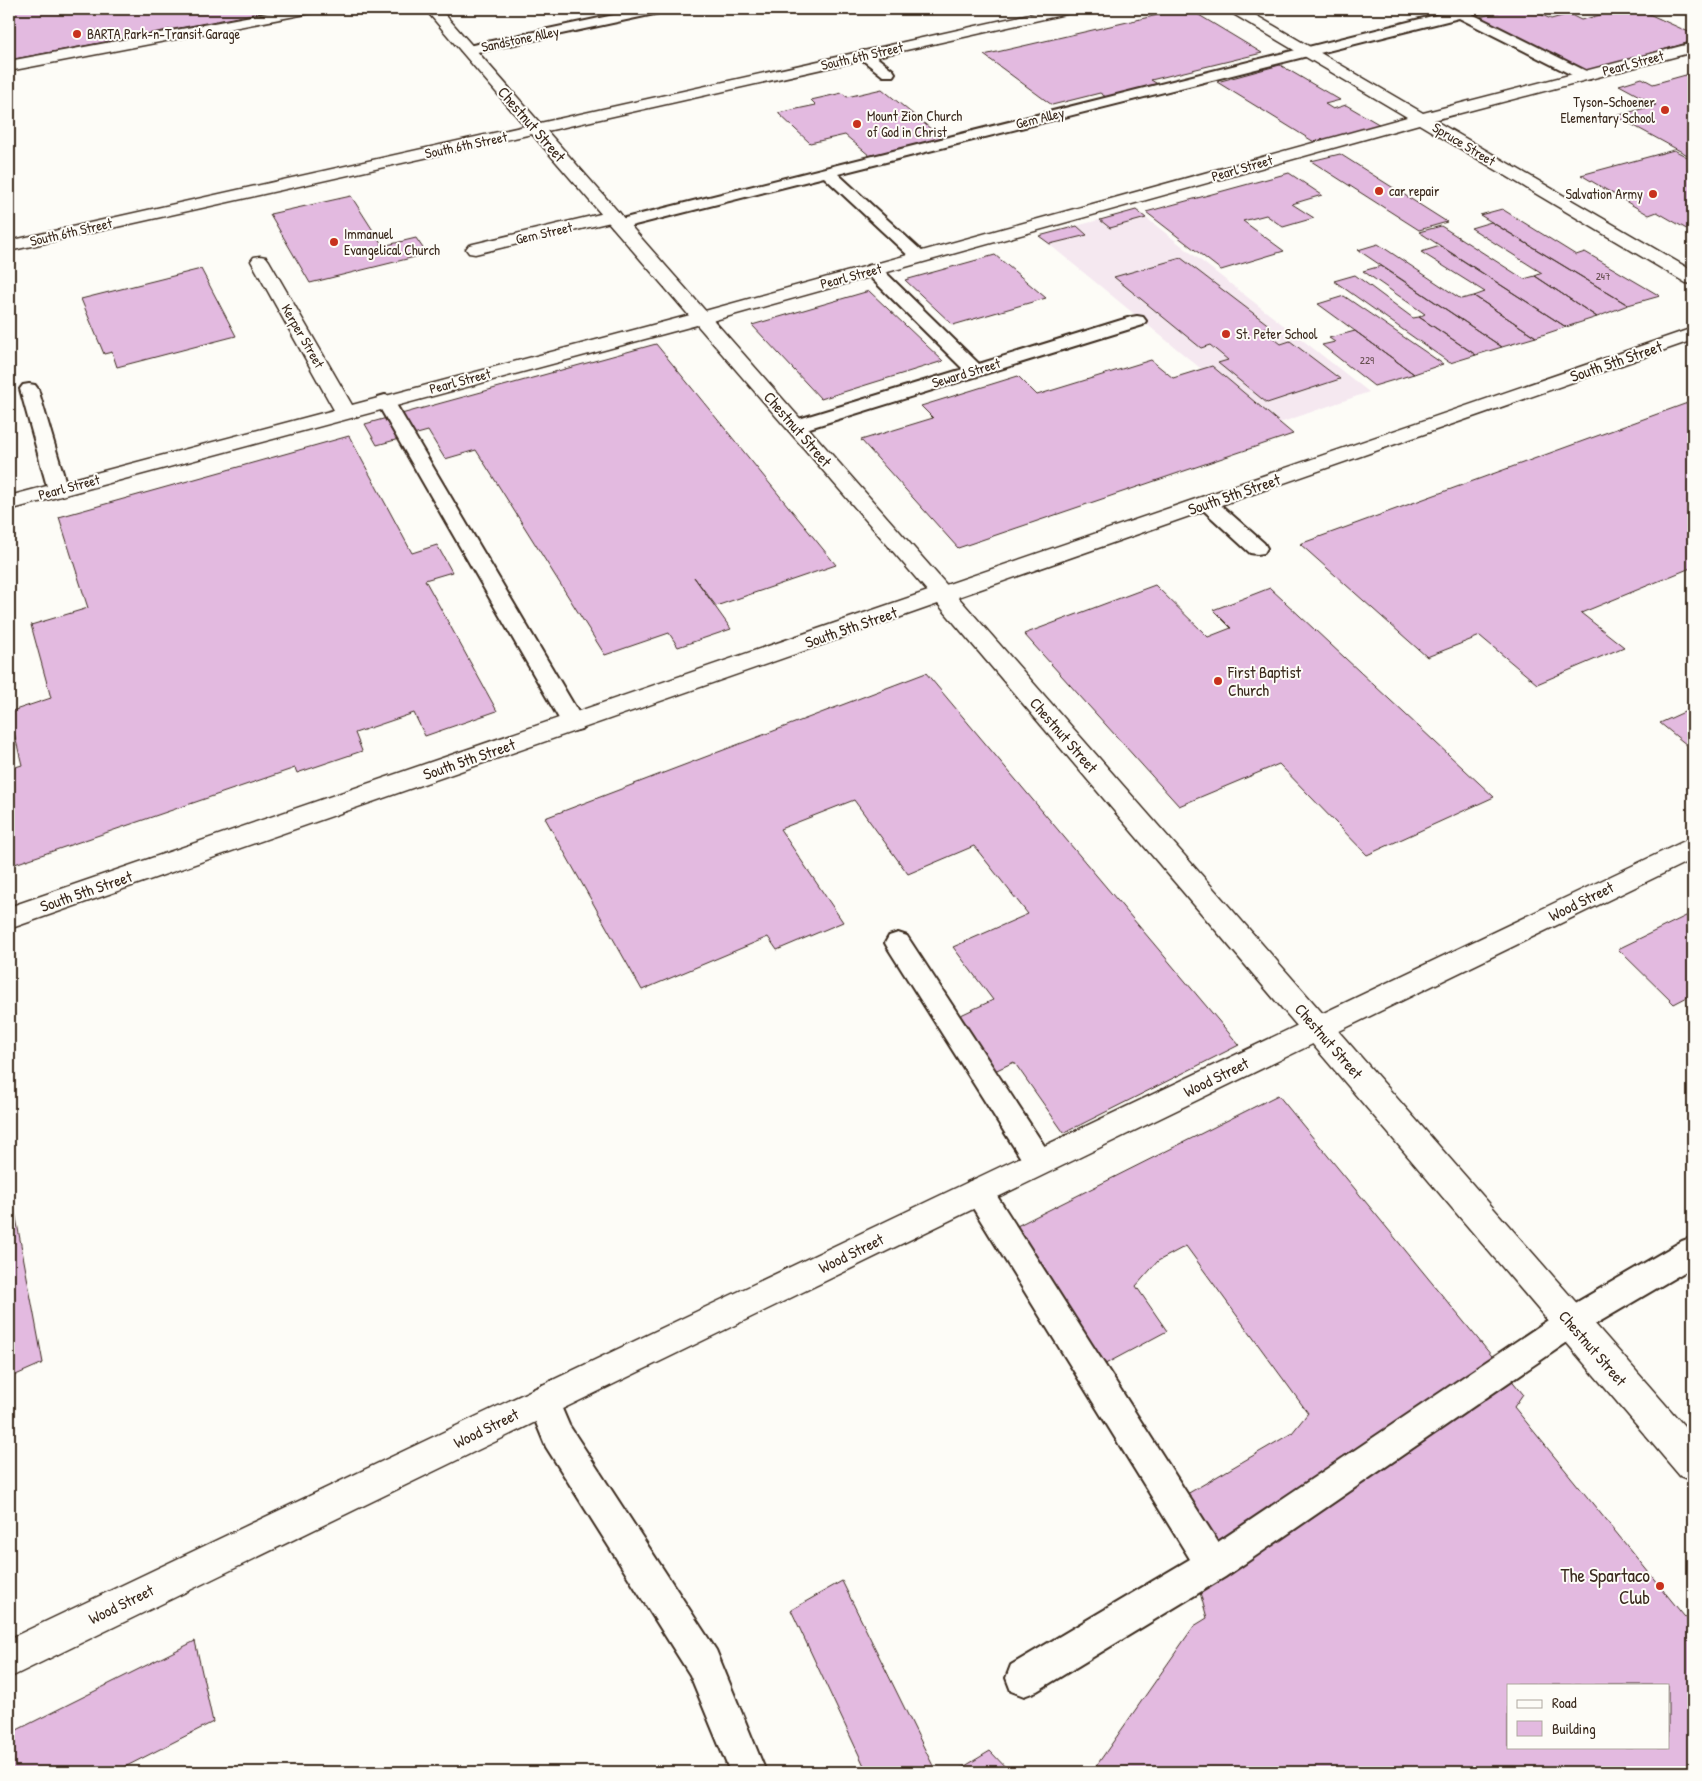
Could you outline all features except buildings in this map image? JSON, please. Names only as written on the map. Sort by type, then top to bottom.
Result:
[{"type":"street","points":[[9,66],[311,9]]},
{"type":"street","name":"Chestnut Street","points":[[432,9],[943,595],[1693,1463]]},
{"type":"street","name":"South 6th Street","points":[[9,246],[537,130],[1070,9]]},
{"type":"street","name":"Spruce Street","points":[[1235,9],[1693,279]]},
{"type":"street","name":"Pearl Street","points":[[9,503],[701,318],[1422,119],[1693,47]]},
{"type":"street","name":"Gem Street","points":[[475,249],[616,220]]},
{"type":"street","name":"Kerper Street","points":[[260,261],[346,412]]},
{"type":"street","name":"South 5th Street","points":[[9,918],[1693,334]]},
{"type":"street","name":"Wood Street","points":[[9,1659],[1693,847]]},
{"type":"lane","name":"Sandstone Alley","points":[[468,50],[659,9]]},
{"type":"lane","points":[[1460,13],[1477,9]]},
{"type":"lane","points":[[1460,13],[1585,76]]},
{"type":"lane","name":"Gem Alley","points":[[616,220],[826,171],[1460,13]]},
{"type":"lane","points":[[865,55],[888,73]]},
{"type":"lane","points":[[826,171],[919,257]]},
{"type":"lane","points":[[873,270],[975,370]]},
{"type":"lane","name":"Seward Street","points":[[796,426],[1137,321]]},
{"type":"lane","points":[[29,388],[58,490]]},
{"type":"lane","points":[[385,401],[573,723]]},
{"type":"lane","points":[[1207,503],[1257,548]]},
{"type":"lane","points":[[898,943],[1039,1162]]},
{"type":"lane","points":[[978,1192],[1214,1565]]},
{"type":"lane","points":[[1024,1678],[1214,1565],[1571,1322],[1693,1251]]},
{"type":"lane","points":[[543,1401],[557,1436],[703,1663],[748,1772]]},
{"type":"shaded area","name":"St. Peter School","points":[[1136,210],[1369,392],[1271,426],[1039,236]]},
{"type":"place","name":"BARTA Park-n-Transit Garage","points":[[77,34]]},
{"type":"place","name":"Tyson-Schoener Elementary School","points":[[1665,110]]},
{"type":"place","name":"Mount Zion Church of God in Christ","points":[[857,124]]},
{"type":"place","name":"car repair","points":[[1379,191]]},
{"type":"place","name":"Salvation Army","points":[[1653,194]]},
{"type":"place","name":"Immanuel Evangelical Church","points":[[334,242]]},
{"type":"place","name":"St. Peter School","points":[[1226,334]]},
{"type":"place","name":"First Baptist Church","points":[[1218,681]]},
{"type":"place","name":"The Spartaco Club","points":[[1660,1586]]}]
